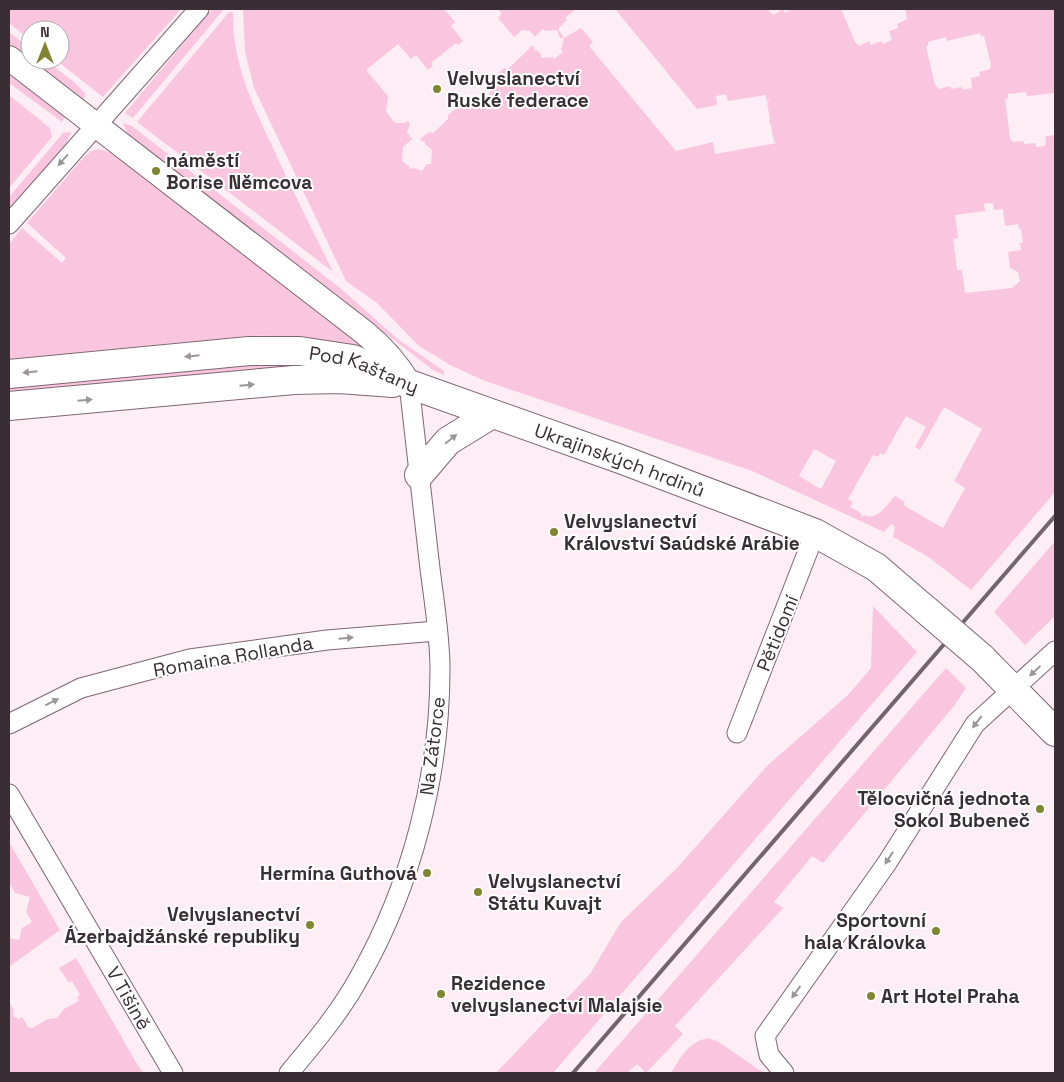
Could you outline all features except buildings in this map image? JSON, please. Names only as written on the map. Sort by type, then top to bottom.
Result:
[{"type":"main road","name":"Pod Kaštany","points":[[9,374],[278,350],[352,359],[409,384]]},
{"type":"main road","name":"Pod Kaštany","points":[[9,406],[294,380],[339,379],[409,384]]},
{"type":"main road","name":"Ukrajinských hrdinů","points":[[409,384],[623,460],[816,533],[876,567],[982,658],[1055,732]]},
{"type":"main road","points":[[419,475],[448,441],[492,414]]},
{"type":"street","points":[[9,224],[80,141],[97,125],[200,9]]},
{"type":"street","points":[[9,58],[382,347],[399,367],[409,384]]},
{"type":"street","name":"Na Zátorce","points":[[289,1073],[336,1014],[360,976],[383,930],[409,862],[427,799],[434,754],[440,668],[409,384]]},
{"type":"street","name":"Pětidomí","points":[[737,733],[816,533]]},
{"type":"street","name":"Romaina Rollanda","points":[[9,724],[82,688],[190,659],[327,640],[437,631]]},
{"type":"street","points":[[784,1073],[769,1055],[765,1036],[886,863],[975,724],[984,714],[1014,691],[1055,651]]},
{"type":"street","name":"V Tišině","points":[[9,794],[173,1073]]},
{"type":"shaded area","points":[[9,9],[181,9],[103,97],[69,70],[70,20],[20,20],[20,32],[9,23]]},
{"type":"shaded area","points":[[212,9],[224,9],[133,118],[125,113]]},
{"type":"shaded area","points":[[243,9],[444,9],[455,22],[451,26],[463,41],[458,45],[456,43],[431,63],[433,66],[428,70],[416,55],[411,59],[398,44],[366,70],[388,96],[386,111],[395,123],[405,123],[408,121],[410,124],[407,132],[412,139],[403,147],[402,161],[409,166],[409,169],[415,168],[422,171],[427,164],[431,164],[432,150],[425,144],[425,141],[423,142],[420,139],[429,132],[433,133],[448,119],[448,115],[464,102],[474,104],[484,100],[490,91],[489,81],[504,68],[508,69],[533,45],[535,51],[537,50],[541,54],[541,58],[553,57],[554,59],[563,52],[561,50],[564,38],[581,28],[593,42],[589,46],[676,151],[713,142],[715,154],[777,143],[774,142],[771,126],[774,125],[770,125],[769,120],[773,119],[770,119],[767,103],[770,100],[767,101],[765,95],[728,101],[726,94],[716,96],[717,105],[697,109],[615,9],[767,9],[773,15],[783,9],[785,13],[791,9],[841,9],[855,42],[859,46],[869,41],[871,45],[881,41],[883,44],[892,40],[889,31],[898,28],[897,24],[907,19],[905,9],[1055,9],[1055,93],[1027,96],[1026,92],[1008,94],[1008,98],[1005,99],[1012,142],[1024,141],[1024,144],[1036,143],[1036,147],[1045,146],[1046,136],[1055,135],[1055,492],[971,590],[927,556],[893,537],[895,527],[891,524],[884,532],[752,471],[485,381],[452,366],[419,346],[377,303],[346,281],[254,88],[245,52]],"holes":[[[980,33],[981,36],[984,36],[991,65],[990,69],[979,72],[980,76],[971,78],[972,88],[963,90],[962,87],[951,89],[950,86],[939,89],[935,85],[926,47],[928,42],[946,37],[947,41]],[[993,203],[994,210],[1003,209],[1005,226],[1018,224],[1019,229],[1021,229],[1023,243],[1020,243],[1021,250],[1008,252],[1010,268],[1018,272],[1020,281],[1012,288],[965,293],[962,270],[957,270],[953,239],[958,238],[955,215],[985,211],[984,204]],[[944,407],[982,429],[954,481],[965,488],[943,528],[903,505],[905,502],[895,496],[881,511],[869,517],[864,515],[862,517],[861,513],[850,507],[853,502],[848,499],[873,455],[878,457],[880,453],[884,455],[906,416],[926,427],[915,447],[920,450]],[[814,449],[836,461],[821,489],[799,476]]]},
{"type":"shaded area","points":[[498,9],[576,9],[565,18],[567,20],[558,29],[564,38],[560,38],[557,30],[545,31],[543,29],[535,37],[530,31],[522,30],[514,37],[498,18],[502,14]]},
{"type":"shaded area","points":[[229,12],[233,13],[236,49],[251,99],[333,272],[137,122]]},
{"type":"shaded area","points":[[9,32],[20,40],[20,53],[9,44]]},
{"type":"shaded area","points":[[43,70],[58,70],[74,82],[85,93],[84,102]]},
{"type":"shaded area","points":[[9,71],[65,117],[62,122],[9,83]]},
{"type":"shaded area","points":[[9,95],[50,128],[52,137],[9,188]]},
{"type":"shaded area","points":[[123,123],[132,126],[340,288],[399,340],[444,371],[444,375],[433,370],[128,135]]},
{"type":"shaded area","points":[[71,132],[64,149],[9,213],[9,197],[63,133]]},
{"type":"shaded area","points":[[99,149],[115,154],[360,344],[357,346],[317,339],[249,336],[9,359],[9,244],[22,228],[62,263],[66,258],[27,223],[83,158],[91,151]]},
{"type":"shaded area","points":[[256,357],[361,365],[9,396],[9,380]]},
{"type":"shaded area","points":[[1055,541],[1055,616],[1025,645],[994,612]]},
{"type":"shaded area","points":[[873,606],[917,652],[553,1073],[496,1073],[590,974],[621,922],[676,869],[768,765],[848,695],[871,668]]},
{"type":"shaded area","points":[[946,668],[966,688],[954,706],[823,863],[812,856],[774,902],[783,908],[675,1026],[683,1034],[646,1073],[637,1064],[627,1073],[594,1073]]},
{"type":"shaded area","points":[[9,842],[60,930],[9,967],[9,938],[19,940],[22,928],[32,922],[26,912],[30,897],[15,893],[9,883]]},
{"type":"shaded area","points":[[76,958],[143,1073],[9,1073],[9,1001],[13,1009],[13,1016],[19,1019],[22,1017],[28,1027],[32,1028],[48,1019],[57,1018],[64,1009],[79,1001],[77,997],[80,995],[72,981],[69,983],[59,968]]},
{"type":"shaded area","points":[[708,1038],[717,1041],[764,1073],[671,1073],[690,1047]]},
{"type":"railway","points":[[573,1073],[1055,516]]},
{"type":"place","name":"Velvyslanectví Ruské federace","points":[[437,89]]},
{"type":"place","name":"náměstí Borise Němcova","points":[[156,171]]},
{"type":"place","name":"Velvyslanectví Království Saúdské Arábie","points":[[554,532]]},
{"type":"place","name":"Tělocvičná jednota Sokol Bubeneč","points":[[1040,809]]},
{"type":"place","name":"Hermína Guthová","points":[[427,873]]},
{"type":"place","name":"Velvyslanectví Státu Kuvajt","points":[[478,892]]},
{"type":"place","name":"Velvyslanectví Ázerbajdžánské republiky","points":[[310,925]]},
{"type":"place","name":"Sportovní hala Královka","points":[[936,931]]},
{"type":"place","name":"Rezidence velvyslanectví Malajsie","points":[[441,994]]},
{"type":"place","name":"Art Hotel Praha","points":[[871,996]]}]
